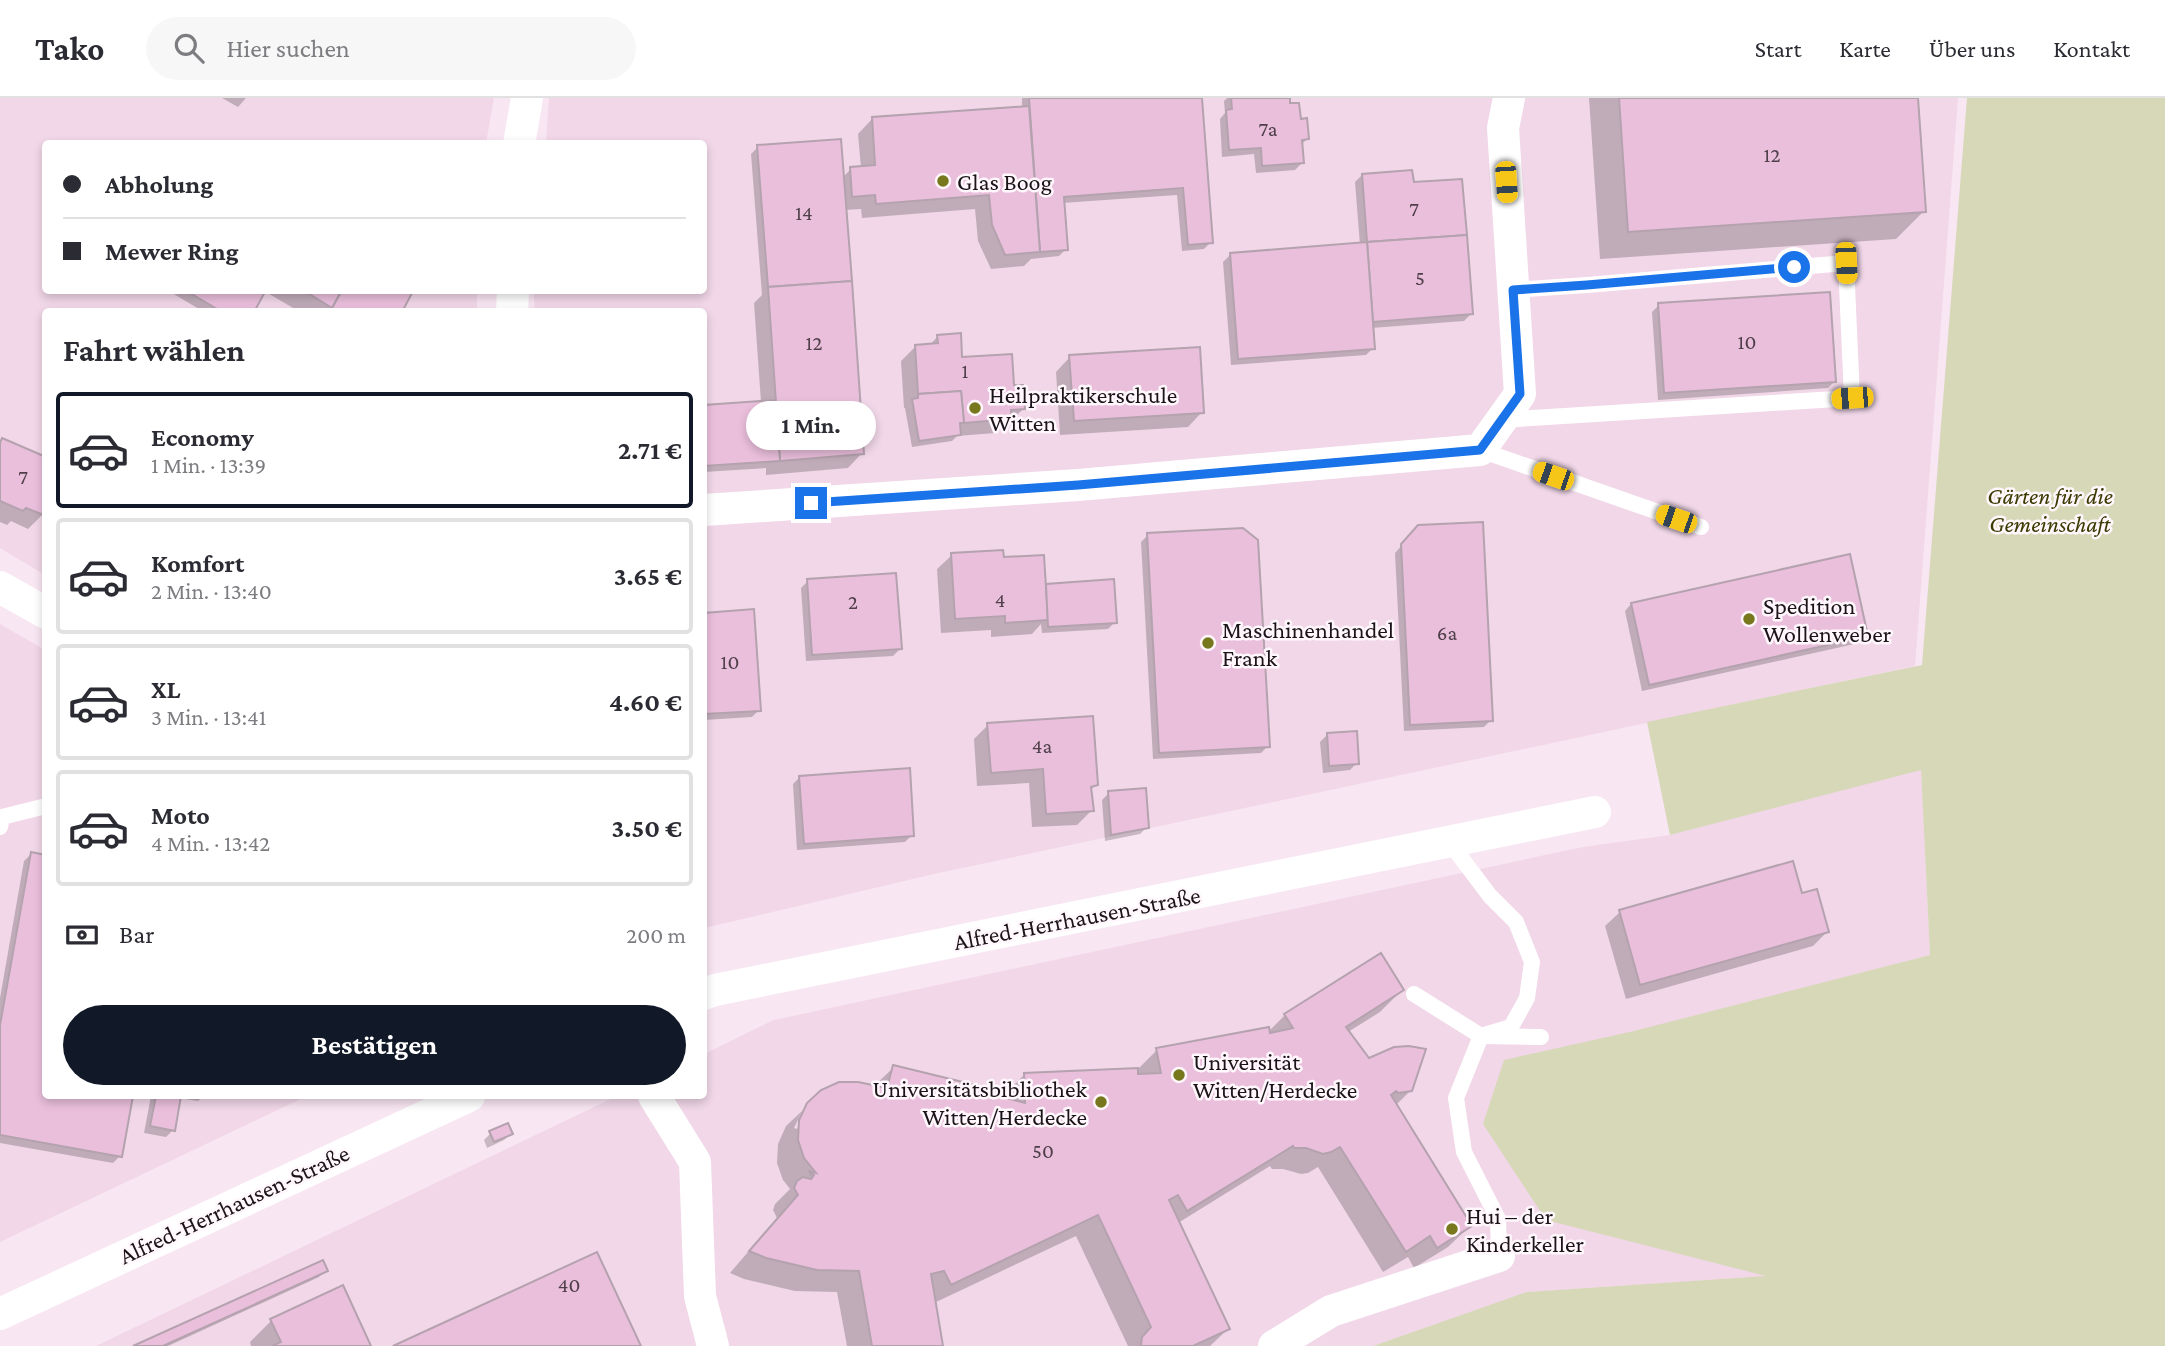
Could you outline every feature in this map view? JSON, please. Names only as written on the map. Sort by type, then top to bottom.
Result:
[{"type":"street","points":[[520,140],[527,98]]},
{"type":"street","points":[[707,510],[1078,485],[1480,450],[1520,394],[1503,128],[1509,98]]},
{"type":"street","points":[[0,587],[42,611]]},
{"type":"street","name":"Alfred-Herrhausen-Straße","points":[[707,993],[1595,812]]},
{"type":"street","name":"Alfred-Herrhausen-Straße","points":[[0,1314],[462,1099]]},
{"type":"street","points":[[656,1099],[695,1161],[699,1296],[713,1346]]},
{"type":"street","points":[[1274,1346],[1331,1311],[1499,1256]]},
{"type":"lane","points":[[1501,420],[1852,398],[1846,263],[1513,290]]},
{"type":"lane","points":[[1480,450],[1701,527]]},
{"type":"lane","points":[[0,827],[2,817],[42,807]]},
{"type":"lane","points":[[1450,843],[1490,897],[1516,922],[1532,961],[1527,998],[1511,1027],[1481,1036]]},
{"type":"lane","points":[[1414,994],[1481,1036],[1541,1037]]},
{"type":"lane","points":[[1481,1036],[1456,1098],[1464,1152],[1498,1219],[1499,1256]]},
{"type":"shaded area","points":[[0,98],[494,98],[487,140],[42,140],[42,294],[477,294],[477,308],[42,308],[42,573],[0,548]]},
{"type":"shaded area","points":[[549,98],[1958,98],[1915,666],[934,874],[707,927],[707,308],[535,308],[534,296],[707,294],[707,140],[546,140]]},
{"type":"shaded area","points":[[0,624],[42,648],[42,1099],[301,1099],[0,1242]]},
{"type":"shaded area","name":"Universität Witten/Herdecke","points":[[1921,769],[1930,955],[1634,1032],[1769,1276],[1528,1292],[1373,1346],[96,1346],[611,1099],[707,1099],[707,1053],[774,1020],[1583,847],[1670,835]]},
{"type":"green space","name":"Gärten für die Gemeinschaft","points":[[1967,98],[2165,98],[2165,1346],[1373,1346],[1527,1292],[1766,1276],[1546,1220],[1483,1124],[1504,1060],[1634,1031],[1930,955],[1921,770],[1670,835],[1647,722],[1922,665]]},
{"type":"building","points":[[1029,98],[1202,98],[1213,243],[1188,245],[1183,188],[1064,197],[1068,250],[1040,252]]},
{"type":"building","points":[[1231,98],[1290,98],[1290,103],[1299,103],[1301,119],[1307,118],[1309,139],[1302,140],[1304,163],[1262,166],[1261,148],[1229,150],[1226,110],[1232,109]]},
{"type":"building","points":[[1619,98],[1918,98],[1926,212],[1628,232]]},
{"type":"building","name":"Glas Boog","points":[[1029,106],[1040,252],[1005,255],[992,225],[989,195],[876,204],[875,195],[852,197],[850,167],[875,165],[872,117]]},
{"type":"building","points":[[841,139],[852,281],[768,287],[757,145]]},
{"type":"building","points":[[1412,170],[1414,182],[1462,179],[1467,235],[1367,242],[1362,174]]},
{"type":"building","points":[[1467,235],[1473,314],[1373,322],[1367,242]]},
{"type":"building","points":[[1367,242],[1375,349],[1238,359],[1230,253]]},
{"type":"building","points":[[852,281],[864,454],[780,461],[768,287]]},
{"type":"building","points":[[1830,292],[1836,382],[1664,393],[1658,303]]},
{"type":"building","points":[[192,294],[264,294],[256,308],[215,308]]},
{"type":"building","points":[[309,294],[340,294],[332,308]]},
{"type":"building","points":[[340,294],[411,294],[404,308],[332,308]]},
{"type":"building","points":[[961,333],[962,357],[1012,354],[1014,385],[1023,385],[1025,409],[1011,410],[1011,419],[964,423],[961,391],[918,394],[915,345],[938,343],[937,335]]},
{"type":"building","points":[[1200,347],[1204,413],[1074,421],[1069,355]]},
{"type":"building","points":[[961,391],[964,423],[960,423],[961,435],[919,441],[912,399],[918,398],[918,394]]},
{"type":"building","points":[[775,400],[780,461],[707,466],[707,405]]},
{"type":"building","points":[[2,438],[42,455],[42,514],[26,508],[23,511],[0,501]]},
{"type":"building","points":[[1483,522],[1493,721],[1410,725],[1401,544],[1418,525]]},
{"type":"building","name":"Maschinenhandel Frank","points":[[1243,528],[1258,540],[1270,747],[1159,753],[1147,533]]},
{"type":"building","points":[[1003,550],[1004,557],[1044,555],[1048,620],[1005,623],[1005,616],[955,619],[951,553]]},
{"type":"building","name":"Spedition Wollenweber","points":[[1850,554],[1868,636],[1649,685],[1631,603]]},
{"type":"building","points":[[896,573],[902,649],[812,655],[807,579]]},
{"type":"building","points":[[1114,579],[1117,623],[1048,627],[1046,584]]},
{"type":"building","points":[[754,609],[761,711],[707,714],[707,613]]},
{"type":"building","points":[[1093,716],[1098,785],[1091,787],[1094,811],[1046,814],[1043,769],[991,773],[987,723]]},
{"type":"building","points":[[1357,731],[1359,764],[1329,766],[1327,733]]},
{"type":"building","points":[[910,768],[914,836],[804,844],[799,776]]},
{"type":"building","points":[[1146,788],[1149,828],[1111,835],[1108,791]]},
{"type":"building","points":[[31,852],[42,854],[42,1099],[132,1099],[122,1157],[0,1135],[0,1025]]},
{"type":"building","points":[[1793,861],[1802,893],[1817,889],[1829,932],[1640,985],[1619,910]]},
{"type":"building","points":[[1381,953],[1404,990],[1346,1027],[1369,1058],[1394,1047],[1426,1049],[1412,1091],[1396,1091],[1391,1095],[1472,1226],[1437,1248],[1430,1236],[1406,1252],[1340,1147],[1323,1154],[1293,1146],[1187,1211],[1178,1195],[1169,1200],[1230,1329],[1193,1346],[1141,1346],[1142,1337],[1151,1327],[1098,1215],[951,1285],[944,1271],[931,1274],[943,1346],[872,1346],[859,1271],[817,1270],[766,1258],[749,1251],[798,1195],[794,1188],[797,1181],[803,1177],[811,1179],[814,1175],[809,1171],[816,1173],[804,1158],[798,1140],[799,1120],[807,1103],[821,1090],[839,1082],[858,1082],[887,1088],[893,1065],[1004,1092],[1003,1097],[1025,1103],[1024,1073],[1138,1068],[1138,1074],[1161,1073],[1156,1048],[1269,1027],[1270,1033],[1293,1028],[1284,1014]]},
{"type":"building","points":[[155,1099],[180,1099],[175,1131],[150,1126]]},
{"type":"building","points":[[508,1123],[513,1134],[494,1142],[489,1131]]},
{"type":"building","points":[[597,1252],[641,1346],[393,1346],[456,1317]]},
{"type":"building","points":[[323,1260],[328,1271],[163,1346],[133,1346]]},
{"type":"building","points":[[343,1285],[371,1346],[272,1346],[281,1342],[270,1319]]},
{"type":"place","name":"Glas Boog","points":[[943,181]]},
{"type":"place","name":"Heilpraktikerschule Witten","points":[[975,408]]},
{"type":"place","name":"Spedition Wollenweber","points":[[1749,619]]},
{"type":"place","name":"Maschinenhandel Frank","points":[[1208,643]]},
{"type":"place","name":"Universität Witten/Herdecke","points":[[1179,1075]]},
{"type":"place","name":"Universitätsbibliothek Witten/Herdecke","points":[[1101,1102]]},
{"type":"place","name":"Hui – der Kinderkeller","points":[[1452,1229]]},
{"type":"route","points":[[811,503],[1078,485],[1480,450],[1520,394],[1513,290],[1794,267]]}]
